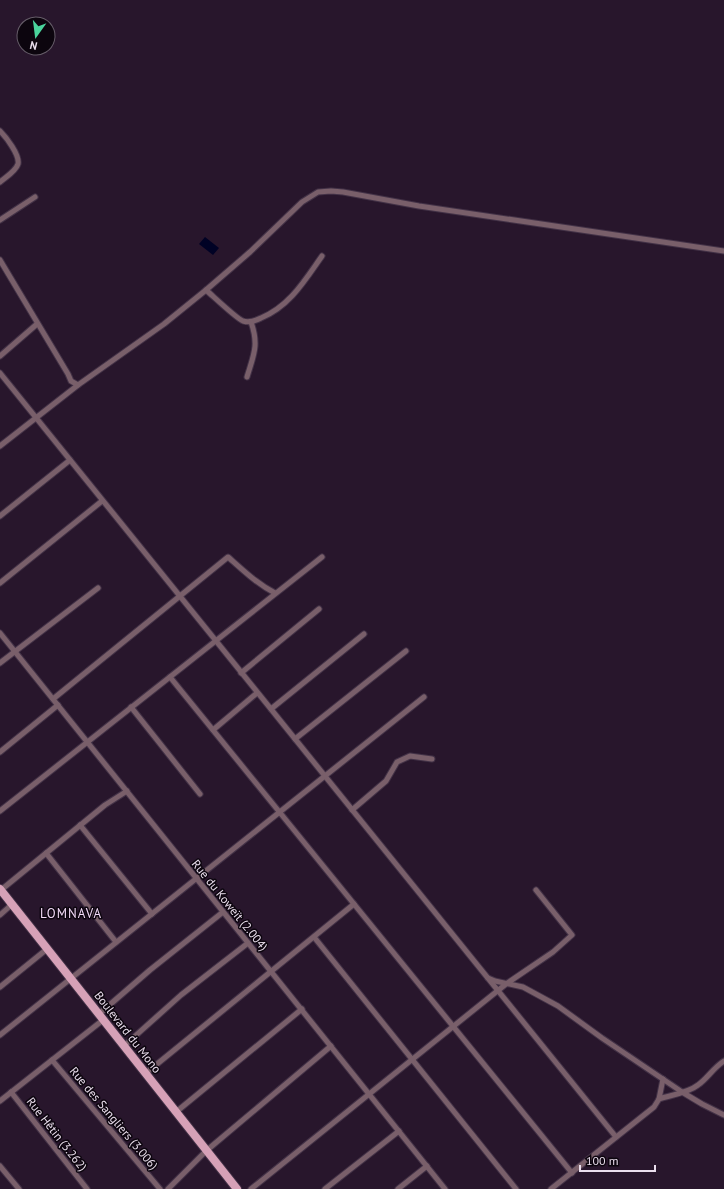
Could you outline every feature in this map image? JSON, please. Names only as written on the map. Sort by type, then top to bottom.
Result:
[{"type":"main road","name":"Boulevard du Mono","points":[[0,892],[234,1189]]},
{"type":"main road","name":"Boulevard du Mono","points":[[100,1018],[146,1073],[205,1152],[237,1189]]},
{"type":"street","points":[[0,131],[12,147],[18,163],[15,169],[0,182]]},
{"type":"street","points":[[0,446],[78,386],[164,324],[250,252],[302,202],[318,192],[331,191],[358,194],[419,206],[494,218],[724,251]]},
{"type":"street","points":[[0,220],[35,197]]},
{"type":"street","points":[[206,290],[242,321],[251,322],[270,314],[291,298],[322,256]]},
{"type":"street","points":[[0,260],[71,381],[78,386]]},
{"type":"street","points":[[247,377],[254,355],[256,339],[251,322]]},
{"type":"street","points":[[0,356],[37,324]]},
{"type":"street","points":[[0,373],[616,1137]]},
{"type":"street","points":[[0,516],[70,460]]},
{"type":"street","points":[[0,583],[102,501]]},
{"type":"street","points":[[53,699],[180,597],[228,556],[265,588],[275,593]]},
{"type":"street","points":[[0,811],[322,557]]},
{"type":"street","points":[[0,663],[98,588]]},
{"type":"street","points":[[241,672],[319,609]]},
{"type":"street","name":"Rue du Koweït (2.004)","points":[[0,633],[445,1189]]},
{"type":"street","points":[[271,709],[364,634]]},
{"type":"street","points":[[295,739],[406,651]]},
{"type":"street","points":[[170,677],[572,1173]]},
{"type":"street","points":[[213,730],[258,693]]},
{"type":"street","points":[[0,1035],[424,697]]},
{"type":"street","points":[[0,752],[58,705]]},
{"type":"street","points":[[131,707],[200,794]]},
{"type":"street","points":[[352,810],[385,782],[397,762],[410,756],[432,759]]},
{"type":"street","points":[[0,892],[105,805],[127,791]]},
{"type":"street","points":[[80,825],[152,914]]},
{"type":"street","points":[[46,853],[116,942]]},
{"type":"street","points":[[251,1189],[454,1027],[498,990],[553,952],[572,935],[536,890]]},
{"type":"street","points":[[0,914],[10,904]]},
{"type":"street","points":[[146,1073],[354,904]]},
{"type":"street","points":[[0,1101],[52,1060],[100,1018],[150,970],[223,912]]},
{"type":"street","points":[[314,937],[516,1189]]},
{"type":"street","points":[[124,1046],[181,995],[248,942]]},
{"type":"street","points":[[0,987],[46,950]]},
{"type":"street","points":[[487,977],[506,984],[523,987],[558,1006],[602,1038],[682,1092],[724,1116]]},
{"type":"street","points":[[176,1112],[302,1009]]},
{"type":"street","points":[[168,1189],[205,1152],[331,1046]]},
{"type":"street","name":"Rue des Sangliers (3.006)","points":[[52,1060],[160,1189]]},
{"type":"street","points":[[659,1098],[682,1092],[697,1086],[724,1061]]},
{"type":"street","points":[[551,1189],[654,1107],[659,1098],[663,1079]]},
{"type":"street","name":"Rue Hêtin (3.262)","points":[[11,1092],[87,1189]]},
{"type":"street","points":[[325,1189],[399,1131]]},
{"type":"street","points":[[0,1166],[18,1189]]},
{"type":"street","points":[[398,1189],[427,1166]]},
{"type":"water","points":[[205,237],[219,248],[213,255],[199,244]]},
{"type":"district","name":"LOMNAVA","points":[[71,913]]}]
